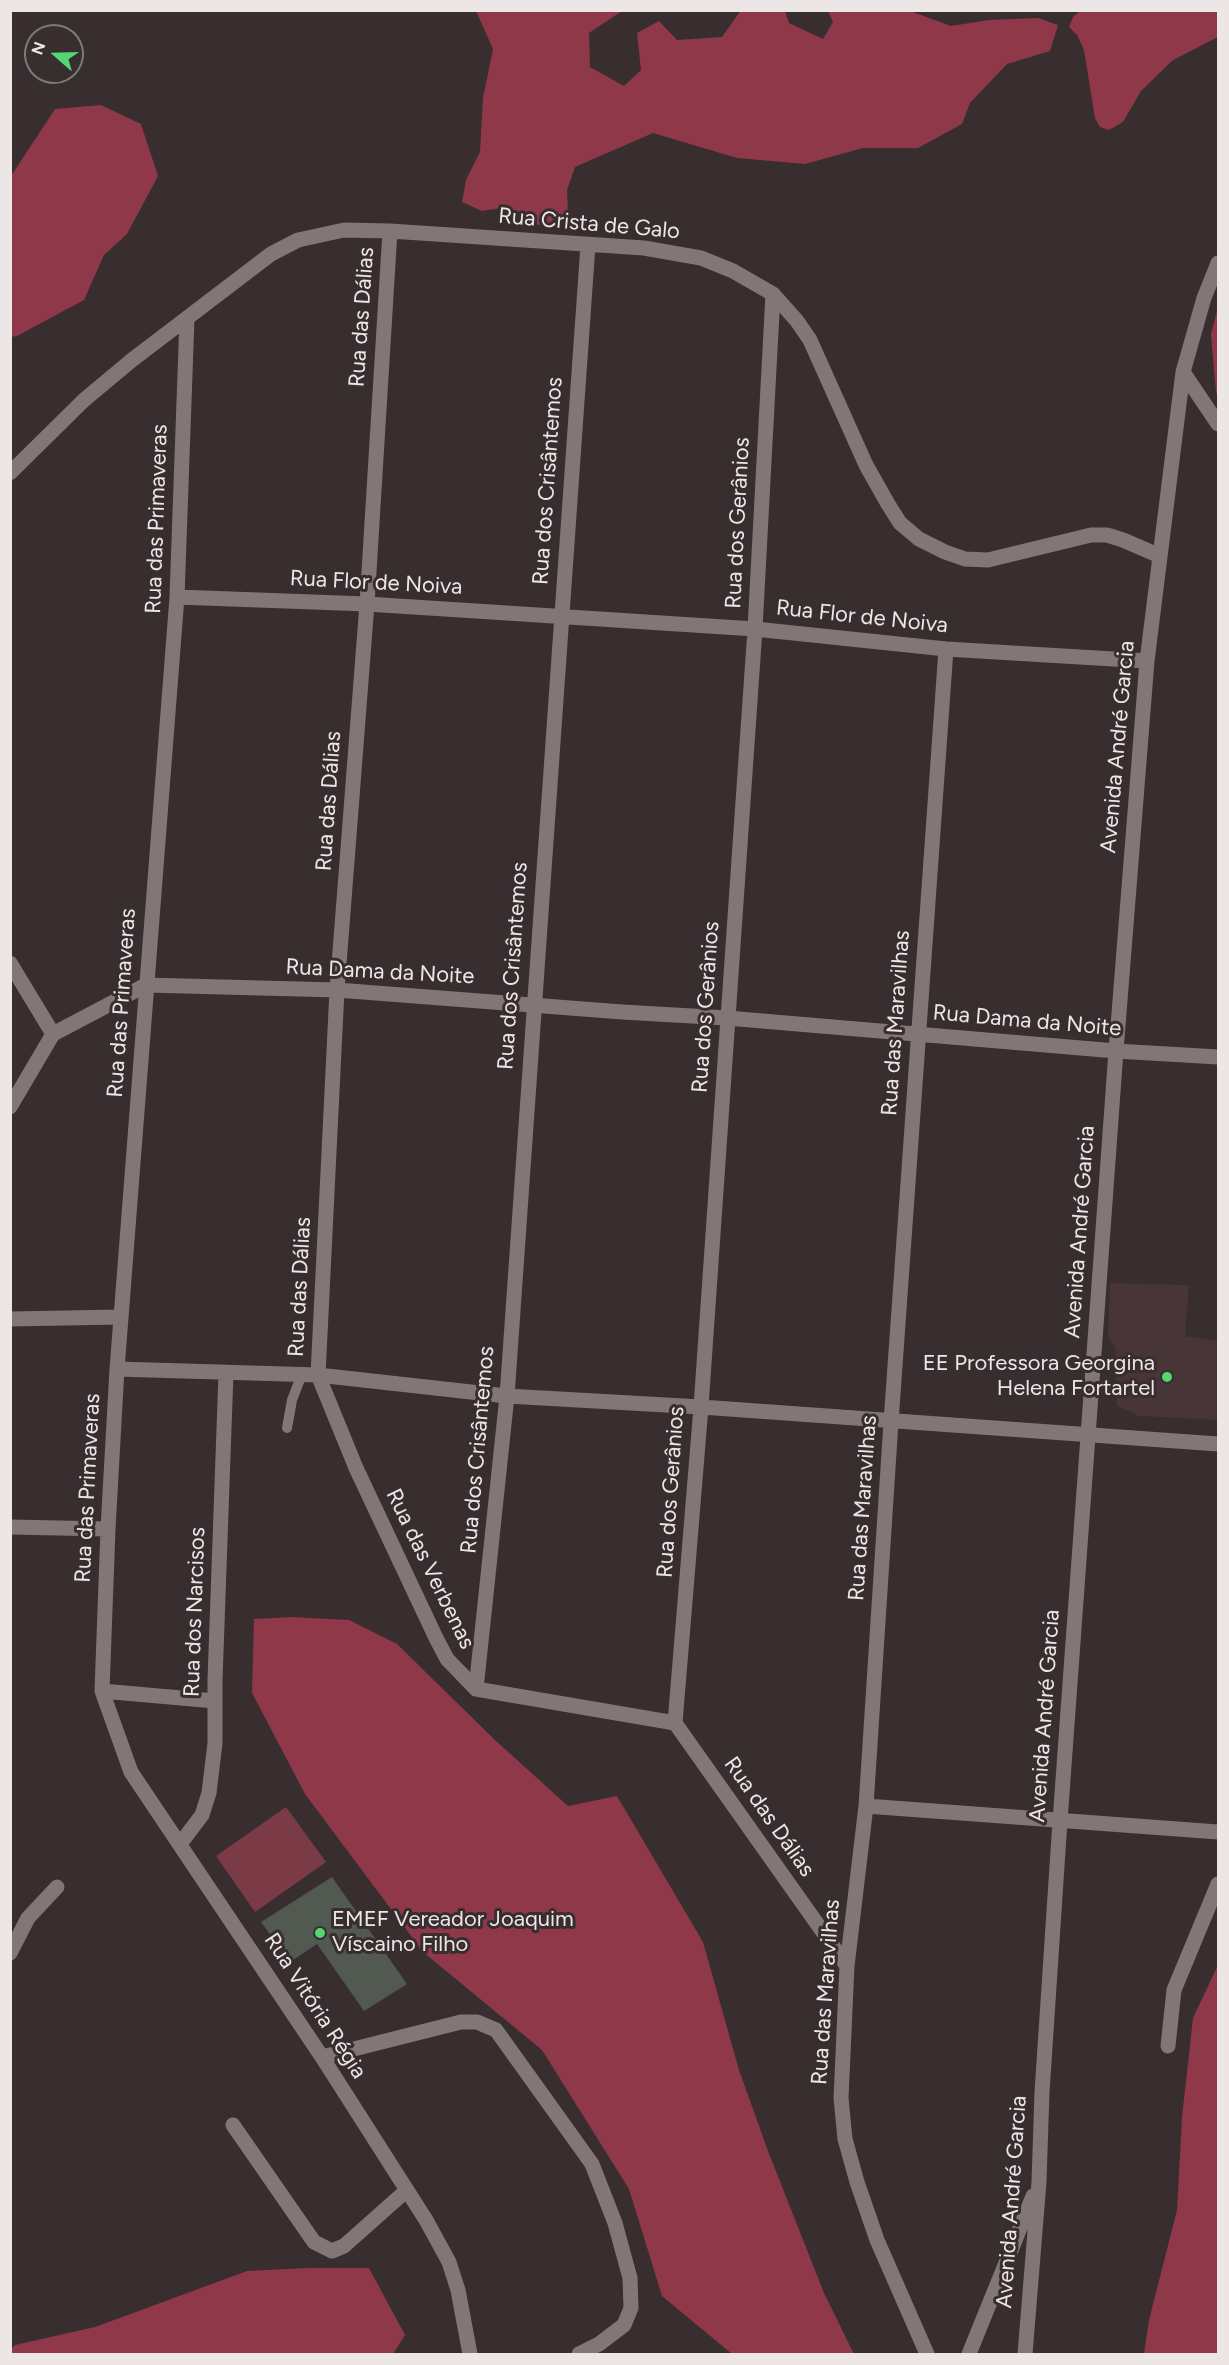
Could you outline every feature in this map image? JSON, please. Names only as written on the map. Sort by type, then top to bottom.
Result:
[{"type":"street","name":"Rua Crista de Galo","points":[[10,474],[84,400],[132,360],[271,254],[298,240],[344,230],[390,231],[644,248],[701,258],[733,271],[773,294],[810,340],[866,465],[888,504],[900,524],[919,539],[965,559],[988,560],[1090,535],[1107,535],[1160,556]]},
{"type":"street","name":"Rua das Dálias","points":[[318,1375],[337,990],[367,604],[390,231]]},
{"type":"street","name":"Rua dos Crisântemos","points":[[476,1689],[507,1396],[560,616],[588,245]]},
{"type":"street","name":"Avenida André Garcia","points":[[1024,2355],[1039,2182],[1042,2092],[1060,1821],[1147,661],[1183,372],[1204,298],[1218,263]]},
{"type":"street","name":"Rua dos Gerânios","points":[[675,1723],[700,1407],[755,629],[773,294]]},
{"type":"street","name":"Rua das Primaveras","points":[[102,1691],[117,1369],[177,597],[187,318]]},
{"type":"street","points":[[1183,372],[1218,424]]},
{"type":"street","name":"Rua Flor de Noiva","points":[[177,597],[367,604],[560,616],[755,629],[946,649],[1147,661]]},
{"type":"street","name":"Rua das Maravilhas","points":[[927,2355],[877,2240],[857,2182],[845,2139],[841,2098],[847,1966],[866,1806],[946,649]]},
{"type":"street","points":[[10,963],[53,1034],[10,1107]]},
{"type":"street","name":"Rua Dama da Noite","points":[[53,1034],[146,985],[337,990],[1218,1057]]},
{"type":"street","points":[[10,1319],[121,1317]]},
{"type":"street","points":[[117,1369],[318,1375],[507,1396],[700,1407],[1218,1444]]},
{"type":"street","name":"Rua dos Narcisos","points":[[180,1844],[202,1815],[209,1792],[215,1743],[226,1373]]},
{"type":"street","name":"Rua das Verbenas","points":[[318,1375],[356,1468],[439,1645],[447,1659],[476,1689]]},
{"type":"street","points":[[10,1527],[108,1529]]},
{"type":"street","points":[[476,1689],[675,1723]]},
{"type":"street","points":[[102,1691],[215,1701]]},
{"type":"street","name":"Rua Vitória Régia","points":[[102,1691],[132,1772],[322,2057],[426,2220],[449,2262],[458,2290],[470,2355]]},
{"type":"street","name":"Rua das Dálias","points":[[675,1723],[847,1966]]},
{"type":"street","points":[[866,1806],[1218,1832]]},
{"type":"street","points":[[1168,2046],[1174,1990],[1218,1884]]},
{"type":"street","points":[[10,1953],[28,1918],[57,1887]]},
{"type":"street","points":[[322,2057],[460,2022],[477,2022],[496,2030],[592,2164],[615,2223],[630,2278],[631,2308],[624,2325],[599,2344],[579,2355]]},
{"type":"street","points":[[233,2125],[314,2242],[332,2251],[344,2246],[407,2190]]},
{"type":"street","points":[[969,2355],[1039,2182]]},
{"type":"lane","points":[[287,1428],[292,1400],[302,1374]]},
{"type":"shaded area","points":[[741,10],[785,11],[789,23],[823,39],[833,22],[828,11],[910,11],[951,26],[989,20],[1038,18],[1058,25],[1050,51],[1007,64],[970,103],[962,124],[918,148],[863,148],[805,164],[737,158],[653,133],[575,167],[567,190],[568,213],[554,228],[526,222],[506,207],[482,211],[462,202],[466,180],[480,152],[483,98],[493,49],[476,11],[622,11],[589,33],[590,67],[624,86],[641,70],[637,33],[659,21],[677,40],[722,37]]},
{"type":"shaded area","points":[[1081,10],[1218,11],[1218,37],[1173,60],[1141,91],[1123,122],[1109,130],[1100,127],[1095,118],[1084,50],[1077,35],[1069,27],[1073,17]]},
{"type":"shaded area","points":[[101,105],[141,124],[158,176],[127,234],[104,255],[84,300],[17,336],[11,337],[11,176],[55,109]]},
{"type":"shaded area","points":[[1218,307],[1218,397],[1211,334]]},
{"type":"shaded area","name":"EE Professora Georgina Helena Fortartel","points":[[1110,1283],[1189,1285],[1185,1336],[1218,1341],[1218,1420],[1139,1416],[1117,1406],[1115,1348],[1108,1335]]},
{"type":"shaded area","points":[[291,1617],[349,1620],[397,1644],[495,1740],[568,1806],[617,1796],[703,1942],[739,2070],[768,2151],[824,2293],[854,2354],[732,2354],[662,2296],[629,2189],[542,2050],[423,1952],[305,1794],[252,1693],[254,1619]]},
{"type":"shaded area","points":[[286,1807],[326,1862],[255,1912],[216,1856]]},
{"type":"shaded area","points":[[1218,1965],[1218,2354],[1144,2354],[1149,2320],[1177,2210],[1182,2117],[1193,2018]]},
{"type":"shaded area","points":[[369,2268],[405,2335],[393,2354],[11,2354],[11,2349],[15,2345],[95,2327],[247,2271]]},
{"type":"building","name":"EMEF Vereador Joaquim Víscaino Filho","points":[[332,1877],[407,1984],[364,2011],[317,1944],[290,1962],[261,1922]]},
{"type":"place","name":"EE Professora Georgina Helena Fortartel","points":[[1167,1377]]},
{"type":"place","name":"EMEF Vereador Joaquim Víscaino Filho","points":[[320,1933]]}]
